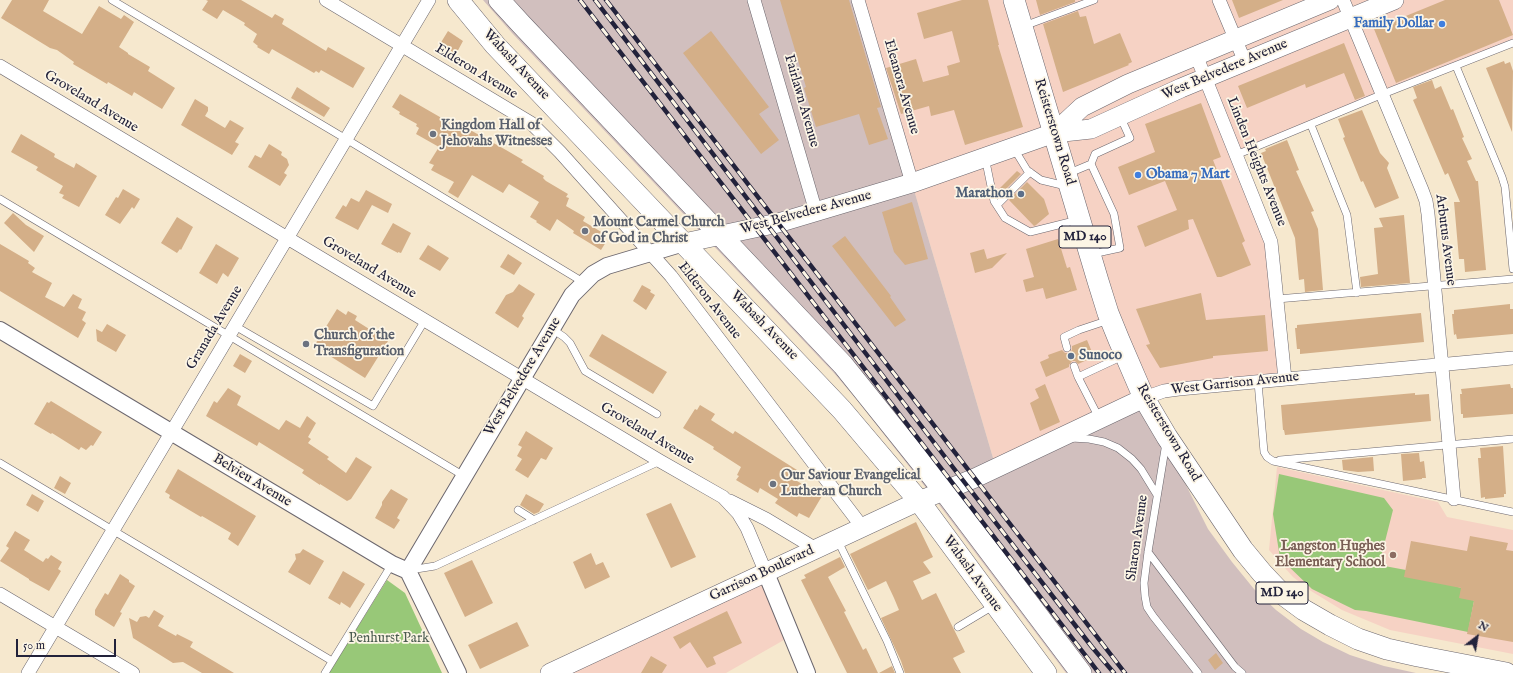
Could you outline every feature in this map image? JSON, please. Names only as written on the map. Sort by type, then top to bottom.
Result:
[{"type":"main road","name":"Wabash Avenue","points":[[458,0],[495,45],[819,385],[919,501],[1046,673]]},
{"type":"main road","name":"Wabash Avenue","points":[[499,0],[843,365],[944,491],[1081,673]]},
{"type":"main road","name":"Reisterstown Road","points":[[1014,0],[1090,254],[1111,319],[1125,355],[1144,398],[1167,437],[1243,550],[1281,593],[1304,610],[1358,639],[1387,649],[1506,673]]},
{"type":"main road","name":"West Belvedere Avenue","points":[[1054,133],[1082,107],[1128,84],[1330,0]]},
{"type":"main road","name":"West Belvedere Avenue","points":[[684,243],[769,226],[912,183],[1054,133],[1091,129],[1205,78],[1351,18],[1382,2]]},
{"type":"main road","name":"West Garrison Avenue","points":[[974,478],[1144,398]]},
{"type":"main road","name":"Garrison Boulevard","points":[[562,671],[837,539],[919,501],[974,478]]},
{"type":"street","name":"Elderon Avenue","points":[[326,0],[531,123],[560,152],[671,276],[863,528]]},
{"type":"street","name":"Granada Avenue","points":[[28,673],[429,0]]},
{"type":"street","name":"Fairlawn Avenue","points":[[754,0],[816,212]]},
{"type":"street","name":"Eleanora Avenue","points":[[858,0],[912,183]]},
{"type":"street","points":[[1219,0],[1234,39],[1245,62]]},
{"type":"street","name":"Arbutus Avenue","points":[[1343,0],[1426,201],[1454,499]]},
{"type":"street","name":"Linden Heights Avenue","points":[[1196,55],[1271,242],[1285,379]]},
{"type":"street","name":"Groveland Avenue","points":[[0,66],[660,462],[766,519],[816,549]]},
{"type":"street","name":"West Belvedere Avenue","points":[[408,571],[572,295],[583,282],[607,266],[684,243]]},
{"type":"street","name":"Belvieu Avenue","points":[[0,330],[392,564],[408,571]]},
{"type":"street","name":"West Garrison Avenue","points":[[1144,398],[1164,391],[1178,389],[1513,358]]},
{"type":"street","name":"Groveland Avenue","points":[[723,497],[741,518],[766,573]]},
{"type":"street","points":[[408,571],[458,673]]},
{"type":"street","points":[[766,573],[807,673]]},
{"type":"street","points":[[0,594],[133,673]]},
{"type":"lane","points":[[112,0],[583,282]]},
{"type":"lane","points":[[1022,26],[1094,0]]},
{"type":"lane","points":[[1236,155],[1383,94],[1513,43]]},
{"type":"lane","points":[[1456,66],[1505,187],[1513,269]]},
{"type":"lane","points":[[1013,147],[1030,172],[1041,180],[1068,181],[1091,164],[1095,154],[1130,138],[1120,116]]},
{"type":"lane","points":[[1310,125],[1347,215],[1357,293]]},
{"type":"lane","points":[[985,157],[994,201],[1004,218],[1030,232],[1080,219]]},
{"type":"lane","points":[[1090,254],[1120,248],[1114,214],[1091,164]]},
{"type":"lane","points":[[997,205],[1030,172]]},
{"type":"lane","points":[[0,199],[232,330],[373,406],[425,320]]},
{"type":"lane","points":[[1278,299],[1513,279]]},
{"type":"lane","points":[[1067,348],[1064,337],[1111,319]]},
{"type":"lane","points":[[552,329],[570,343],[585,370],[657,414]]},
{"type":"lane","points":[[232,330],[464,476]]},
{"type":"lane","points":[[1078,377],[1125,355]]},
{"type":"lane","points":[[1074,366],[1099,418]]},
{"type":"lane","points":[[1258,382],[1264,452],[1267,457],[1273,461],[1513,512]]},
{"type":"lane","name":"Sharon Avenue","points":[[1167,437],[1144,583],[1147,607],[1198,673]]},
{"type":"lane","points":[[1057,438],[1090,439],[1104,442],[1118,448],[1142,469],[1157,495]]},
{"type":"lane","points":[[1273,461],[1513,439]]},
{"type":"lane","points":[[0,462],[332,661]]},
{"type":"lane","points":[[408,571],[436,566],[660,462]]},
{"type":"lane","points":[[518,510],[534,520]]},
{"type":"lane","points":[[837,539],[887,641],[900,673]]},
{"type":"lane","points":[[1148,552],[1235,667],[1242,673]]},
{"type":"lane","points":[[325,673],[392,564]]},
{"type":"lane","points":[[958,627],[995,605]]},
{"type":"shaded area","points":[[483,0],[858,0],[996,468],[1142,397],[1208,529],[1254,589],[1276,610],[1301,629],[1323,642],[1350,655],[1384,666],[1416,673],[1066,673],[934,498],[834,373],[512,33]]},
{"type":"shaded area","points":[[858,0],[1513,0],[1513,41],[1235,156],[1270,248],[1283,380],[1166,393],[996,468]]},
{"type":"shaded area","name":"Langston Hughes Elementary School","points":[[1277,467],[1438,502],[1447,517],[1513,530],[1513,654],[1390,630],[1342,610],[1311,591],[1293,577],[1269,550]]},
{"type":"shaded area","points":[[767,573],[791,636],[726,673],[556,673]]},
{"type":"green space","points":[[1279,474],[1384,498],[1393,510],[1379,565],[1406,570],[1461,588],[1474,601],[1468,632],[1355,610],[1312,589],[1280,558],[1273,514]]},
{"type":"green space","name":"Penhurst Park","points":[[387,580],[405,593],[442,673],[329,673]]},
{"type":"building","points":[[12,0],[49,0],[43,11],[82,34],[99,6],[121,19],[124,15],[134,22],[119,47],[150,67],[148,71],[175,88],[162,109],[134,92],[132,96],[108,82],[107,84],[73,64],[74,62],[57,50],[50,48],[1,18]]},
{"type":"building","points":[[206,0],[241,0],[272,18],[275,14],[284,19],[282,24],[326,51],[328,47],[365,68],[353,88],[321,70],[319,73],[316,71],[314,73],[272,49],[269,54],[257,47],[258,46],[253,42],[257,34],[244,25],[245,23],[223,10],[217,19],[202,10],[208,1]]},
{"type":"building","points":[[780,0],[849,0],[881,107],[877,108],[888,139],[869,145],[859,114],[816,127],[804,88],[806,87]]},
{"type":"building","points":[[962,0],[988,0],[998,45],[1023,127],[965,145],[954,110],[931,116],[929,106],[901,114],[886,68],[916,59],[923,82],[949,75],[947,66],[960,62],[952,31],[924,39],[917,13]]},
{"type":"building","points":[[1036,0],[1075,0],[1075,2],[1040,15]]},
{"type":"building","points":[[1232,0],[1283,0],[1239,18]]},
{"type":"building","points":[[1445,0],[1499,0],[1513,35],[1396,83],[1374,29]]},
{"type":"building","points":[[1078,11],[1080,17],[1086,16],[1094,44],[1120,33],[1132,62],[1128,64],[1129,65],[1063,92],[1043,24]]},
{"type":"building","points":[[448,31],[463,41],[456,54],[440,44]]},
{"type":"building","points":[[711,31],[769,107],[759,114],[779,140],[761,154],[683,53]]},
{"type":"building","points":[[1344,43],[1365,96],[1355,100],[1344,73],[1306,88],[1305,84],[1247,108],[1238,86]]},
{"type":"building","points":[[1504,61],[1505,64],[1510,62],[1513,71],[1512,132],[1486,68]]},
{"type":"building","points":[[1432,80],[1435,89],[1441,86],[1451,110],[1453,109],[1464,137],[1462,138],[1472,159],[1467,161],[1476,181],[1478,181],[1486,270],[1465,272],[1464,259],[1459,259],[1454,202],[1460,202],[1448,173],[1445,175],[1413,100],[1417,98],[1413,87]]},
{"type":"building","points":[[297,87],[330,108],[324,117],[291,98]]},
{"type":"building","points":[[400,94],[452,124],[454,121],[523,160],[521,162],[544,176],[543,178],[546,181],[568,194],[566,197],[569,198],[566,206],[585,217],[583,221],[603,233],[600,238],[606,242],[601,250],[573,233],[574,231],[557,219],[550,231],[536,222],[537,221],[530,217],[539,202],[509,184],[503,193],[472,175],[458,198],[448,192],[454,182],[431,170],[434,165],[429,163],[439,147],[416,134],[419,128],[416,126],[417,124],[399,114],[400,112],[392,107]]},
{"type":"building","points":[[195,99],[208,107],[208,111],[205,116],[225,128],[230,120],[244,128],[235,142],[239,144],[232,155],[181,125]]},
{"type":"building","points":[[1201,103],[1221,157],[1213,160],[1245,241],[1242,243],[1251,265],[1221,277],[1217,277],[1193,219],[1188,220],[1189,229],[1145,247],[1137,226],[1177,210],[1165,181],[1129,195],[1118,167],[1155,152],[1145,124]]},
{"type":"building","points":[[1362,110],[1380,153],[1389,163],[1387,168],[1399,198],[1375,208],[1363,181],[1361,182],[1343,138],[1345,137],[1338,119]]},
{"type":"building","points":[[21,134],[55,154],[54,157],[74,168],[76,163],[97,176],[79,207],[62,198],[64,195],[59,193],[63,186],[36,170],[38,167],[11,152]]},
{"type":"building","points":[[1287,140],[1299,170],[1296,171],[1314,211],[1311,212],[1318,229],[1323,290],[1305,292],[1304,279],[1299,280],[1295,238],[1261,153],[1266,151],[1265,149]]},
{"type":"building","points":[[269,144],[282,152],[281,155],[287,159],[289,165],[284,173],[287,175],[280,186],[248,167],[255,155],[261,158]]},
{"type":"building","points":[[1017,171],[1021,174],[1002,193],[999,189]]},
{"type":"building","name":"Marathon","points":[[1027,182],[1044,199],[1049,214],[1034,226],[1009,200]]},
{"type":"building","points":[[123,189],[140,199],[134,209],[132,207],[120,224],[105,215],[116,197],[118,198]]},
{"type":"building","points":[[366,190],[392,204],[388,213],[372,205],[358,230],[335,218],[343,205],[346,207],[351,198],[359,202]]},
{"type":"building","points":[[912,202],[928,259],[905,265],[894,252],[882,212]]},
{"type":"building","points":[[13,213],[26,225],[44,236],[34,252],[4,223]]},
{"type":"building","points":[[1404,215],[1410,283],[1361,287],[1360,277],[1378,274],[1374,228],[1383,227],[1379,218]]},
{"type":"building","points":[[177,217],[193,227],[181,250],[180,249],[177,253],[161,243]]},
{"type":"building","points":[[393,223],[411,233],[401,253],[398,253],[381,244]]},
{"type":"building","points":[[845,236],[891,296],[890,297],[906,320],[895,327],[832,246]]},
{"type":"building","points":[[1058,239],[1067,268],[1070,267],[1077,290],[1046,299],[1043,288],[1026,292],[1023,280],[1034,277],[1026,249]]},
{"type":"building","points":[[0,244],[29,261],[28,263],[35,268],[32,272],[52,283],[45,297],[64,307],[73,294],[82,299],[78,308],[86,312],[82,320],[86,323],[78,338],[0,291]]},
{"type":"building","points":[[216,244],[239,258],[228,277],[223,273],[217,284],[199,273]]},
{"type":"building","points":[[428,245],[449,258],[440,271],[419,259]]},
{"type":"building","points":[[984,249],[987,259],[1007,253],[992,268],[975,273],[970,253]]},
{"type":"building","points":[[508,254],[522,263],[514,275],[500,267]]},
{"type":"building","points":[[519,284],[535,294],[522,316],[524,318],[518,328],[495,313],[506,295],[513,292]]},
{"type":"building","points":[[642,285],[651,290],[650,292],[655,295],[646,310],[633,301]]},
{"type":"building","points":[[1201,293],[1206,320],[1265,315],[1268,351],[1213,356],[1213,358],[1160,368],[1146,345],[1150,344],[1136,309]]},
{"type":"building","points":[[1510,304],[1510,309],[1513,309],[1513,334],[1457,339],[1456,334],[1454,335],[1452,314],[1454,314],[1454,310]]},
{"type":"building","points":[[337,309],[346,315],[348,311],[357,316],[355,320],[388,341],[365,378],[314,346]]},
{"type":"building","points":[[1421,313],[1424,342],[1300,354],[1300,349],[1297,349],[1295,328],[1297,328],[1297,325]]},
{"type":"building","points":[[107,324],[126,335],[116,352],[97,341],[96,329],[102,332]]},
{"type":"building","points":[[602,334],[667,372],[653,394],[589,356]]},
{"type":"building","name":"Sunoco","points":[[1087,340],[1094,357],[1078,364],[1075,361],[1072,361],[1069,367],[1046,377],[1040,362],[1049,358],[1048,355],[1062,350],[1065,353],[1069,353],[1072,350],[1072,346]]},
{"type":"building","points":[[240,354],[252,361],[245,373],[233,366]]},
{"type":"building","points":[[1045,384],[1060,422],[1040,431],[1030,403],[1039,398],[1035,389]]},
{"type":"building","points":[[1510,384],[1511,388],[1513,388],[1513,414],[1463,418],[1463,414],[1461,414],[1461,389]]},
{"type":"building","points":[[228,388],[241,396],[237,405],[279,430],[286,420],[300,428],[307,416],[316,423],[308,437],[311,439],[308,443],[329,457],[327,459],[346,473],[356,457],[372,467],[351,499],[347,501],[320,485],[302,473],[304,470],[259,442],[257,446],[206,416],[214,401],[217,403]]},
{"type":"building","points":[[1415,393],[1415,395],[1429,394],[1431,421],[1285,435],[1283,430],[1281,405]]},
{"type":"building","points":[[51,401],[102,432],[93,446],[91,445],[86,450],[81,447],[79,450],[52,433],[51,434],[34,424],[47,402],[49,403]]},
{"type":"building","name":"Our Saviour Evangelical Lutheran Church","points":[[700,405],[715,414],[711,420],[733,434],[735,431],[797,470],[792,478],[822,496],[809,518],[799,513],[797,517],[775,503],[778,499],[760,488],[758,493],[736,480],[739,476],[737,475],[741,467],[713,449],[714,447],[683,428],[695,409],[697,410]]},
{"type":"building","points":[[526,431],[553,448],[546,460],[541,458],[528,478],[515,470],[522,459],[517,456],[522,447],[518,445]]},
{"type":"building","points":[[1503,446],[1506,494],[1504,494],[1504,497],[1481,498],[1478,458],[1481,458],[1480,448]]},
{"type":"building","points":[[1419,453],[1420,462],[1424,461],[1426,478],[1403,481],[1401,454]]},
{"type":"building","points":[[1373,457],[1374,471],[1358,472],[1343,470],[1342,460]]},
{"type":"building","points":[[178,469],[256,516],[238,546],[228,539],[231,533],[169,498],[170,495],[165,492]]},
{"type":"building","points":[[60,476],[71,483],[65,494],[54,488]]},
{"type":"building","points":[[391,489],[408,499],[397,518],[400,520],[394,529],[375,518],[382,505],[382,502]]},
{"type":"building","points":[[32,494],[44,501],[38,512],[26,505]]},
{"type":"building","points":[[526,494],[544,504],[539,512],[534,514],[520,505]]},
{"type":"building","points":[[671,503],[696,557],[671,568],[646,514]]},
{"type":"building","points":[[916,522],[933,557],[923,562],[931,573],[913,581],[922,600],[936,593],[965,652],[953,658],[961,673],[905,673],[881,618],[899,610],[894,598],[886,581],[868,590],[850,554]]},
{"type":"building","points":[[15,531],[30,540],[24,550],[43,562],[51,555],[62,562],[58,569],[61,571],[49,591],[0,561],[9,548],[6,546]]},
{"type":"building","points":[[1470,536],[1508,543],[1506,550],[1513,551],[1513,642],[1467,634],[1474,601],[1459,598],[1461,588],[1404,577],[1411,541],[1467,551]]},
{"type":"building","points":[[303,549],[324,561],[310,585],[288,572],[296,559],[295,554],[300,553]]},
{"type":"building","points":[[591,553],[596,565],[603,562],[610,577],[585,589],[573,562]]},
{"type":"building","points":[[840,557],[845,567],[828,577],[846,611],[844,612],[863,650],[866,648],[878,673],[847,673],[801,580],[806,578],[804,575]]},
{"type":"building","points":[[472,560],[493,603],[465,617],[444,573]]},
{"type":"building","points":[[343,571],[365,584],[350,608],[341,602],[340,605],[328,598]]},
{"type":"building","points":[[120,574],[135,586],[120,612],[122,613],[114,627],[95,615],[95,610],[105,593],[108,595]]},
{"type":"building","points":[[154,610],[164,616],[158,626],[176,636],[177,634],[193,642],[190,647],[234,673],[202,673],[183,662],[173,663],[133,638],[129,618],[137,622],[140,617],[146,616],[149,618]]},
{"type":"building","points":[[727,611],[742,643],[713,657],[716,664],[707,668],[690,642],[680,649],[673,637]]},
{"type":"building","points":[[517,622],[529,646],[480,669],[468,645]]},
{"type":"building","points":[[1216,653],[1223,663],[1215,670],[1208,660]]},
{"type":"building","points":[[651,656],[667,665],[662,673],[641,673]]},
{"type":"building","points":[[892,666],[895,673],[879,673]]},
{"type":"railway","points":[[580,0],[1099,673]]},
{"type":"railway","points":[[595,0],[965,483],[1092,647],[1114,673]]},
{"type":"railway","points":[[606,0],[1125,673]]},
{"type":"place","name":"Family Dollar","points":[[1442,24]]},
{"type":"place","name":"Kingdom Hall of Jehovahs Witnesses","points":[[433,134]]},
{"type":"place","name":"Obama 7 Mart","points":[[1138,175]]},
{"type":"place","name":"Marathon","points":[[1021,194]]},
{"type":"place","name":"Mount Carmel Church of God in Christ","points":[[585,231]]},
{"type":"place","name":"Church of the Transfiguration","points":[[306,344]]},
{"type":"place","name":"Sunoco","points":[[1071,356]]},
{"type":"place","name":"Our Saviour Evangelical Lutheran Church","points":[[773,484]]},
{"type":"place","name":"Langston Hughes Elementary School","points":[[1393,555]]}]
